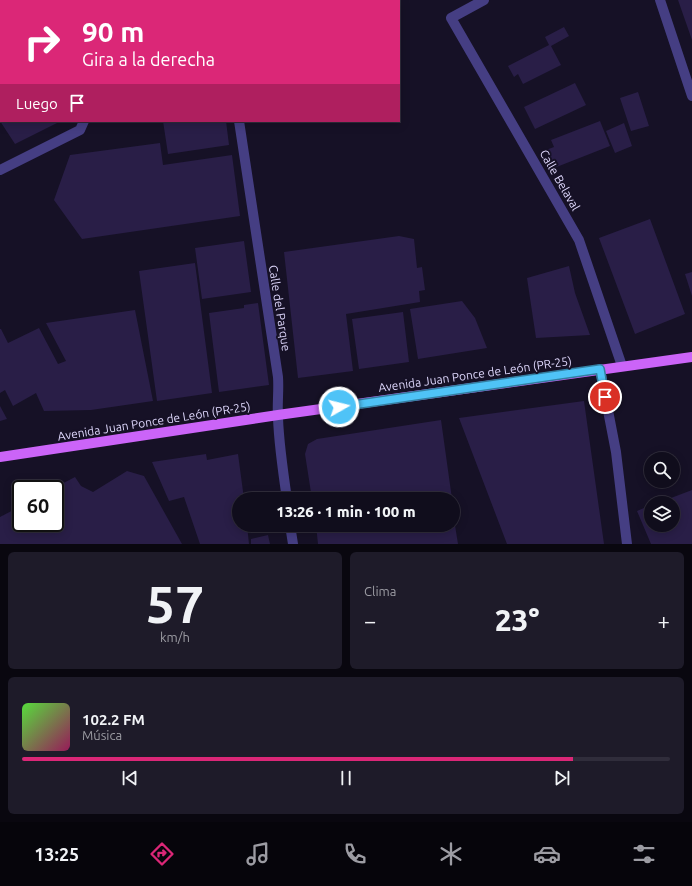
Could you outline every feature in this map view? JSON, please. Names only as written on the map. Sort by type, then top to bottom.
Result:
[{"type":"main road","name":"Avenida Juan Ponce de León (PR-25)","points":[[0,457],[278,415],[692,357]]},
{"type":"street","name":"Calle Belaval","points":[[484,0],[451,18],[580,240],[622,366]]},
{"type":"street","points":[[660,0],[692,96]]},
{"type":"street","points":[[0,170],[80,130],[84,122]]},
{"type":"street","name":"Calle del Parque","points":[[239,122],[278,377],[280,453],[286,492]]},
{"type":"street","points":[[600,369],[616,452],[627,544]]},
{"type":"street","points":[[291,532],[293,544]]},
{"type":"building","points":[[678,0],[692,0],[692,40]]},
{"type":"building","points":[[564,27],[569,36],[551,46],[561,65],[523,84],[518,74],[514,77],[508,66],[549,45],[545,37]]},
{"type":"building","points":[[575,83],[586,105],[535,129],[524,107]]},
{"type":"building","points":[[638,92],[649,126],[631,131],[620,98]]},
{"type":"building","points":[[600,121],[610,146],[554,168],[546,150],[554,147],[551,140]]},
{"type":"building","points":[[1,122],[59,122],[15,144]]},
{"type":"building","points":[[163,122],[226,122],[229,145],[168,154]]},
{"type":"building","points":[[624,123],[632,146],[615,153],[606,131]]},
{"type":"building","points":[[160,143],[163,165],[232,155],[240,216],[82,239],[54,200],[70,155]]},
{"type":"building","points":[[650,219],[685,314],[635,334],[599,238]]},
{"type":"building","points":[[399,236],[414,239],[417,268],[422,267],[425,290],[419,291],[420,302],[346,314],[353,371],[298,378],[284,252]]},
{"type":"building","points":[[244,241],[251,292],[202,299],[195,248]]},
{"type":"building","points":[[195,263],[212,393],[157,401],[139,271]]},
{"type":"building","points":[[569,266],[575,293],[590,335],[536,338],[527,278]]},
{"type":"building","points":[[692,272],[692,296],[685,274]]},
{"type":"building","points":[[462,301],[475,318],[487,348],[418,359],[410,309]]},
{"type":"building","points":[[258,303],[269,385],[219,392],[209,313],[244,308],[244,305]]},
{"type":"building","points":[[135,310],[153,401],[91,410],[44,411],[36,393],[13,406],[5,390],[0,393],[0,329],[8,343],[39,328],[58,364],[66,361],[46,323]]},
{"type":"building","points":[[403,312],[409,362],[359,369],[352,319]]},
{"type":"building","points":[[584,401],[604,544],[507,544],[459,418]]},
{"type":"building","points":[[0,406],[7,419],[0,421]]},
{"type":"building","points":[[441,420],[451,492],[311,492],[305,454],[308,444],[317,439]]},
{"type":"building","points":[[206,454],[207,460],[238,454],[243,492],[232,492],[232,532],[248,532],[249,544],[200,544],[184,497],[169,501],[152,462]]},
{"type":"building","points":[[127,471],[144,476],[182,544],[0,544],[0,517],[12,511],[12,532],[64,532],[64,483],[75,477],[81,486],[93,492]]},
{"type":"building","points":[[692,490],[692,544],[651,544],[646,532],[680,532],[680,496],[676,496]]},
{"type":"building","points":[[644,508],[644,528],[637,511]]},
{"type":"building","points":[[317,532],[456,532],[458,544],[318,544]]},
{"type":"building","points":[[268,535],[270,544],[251,544],[251,539]]},
{"type":"route","points":[[339,407],[600,369],[605,397]]}]
